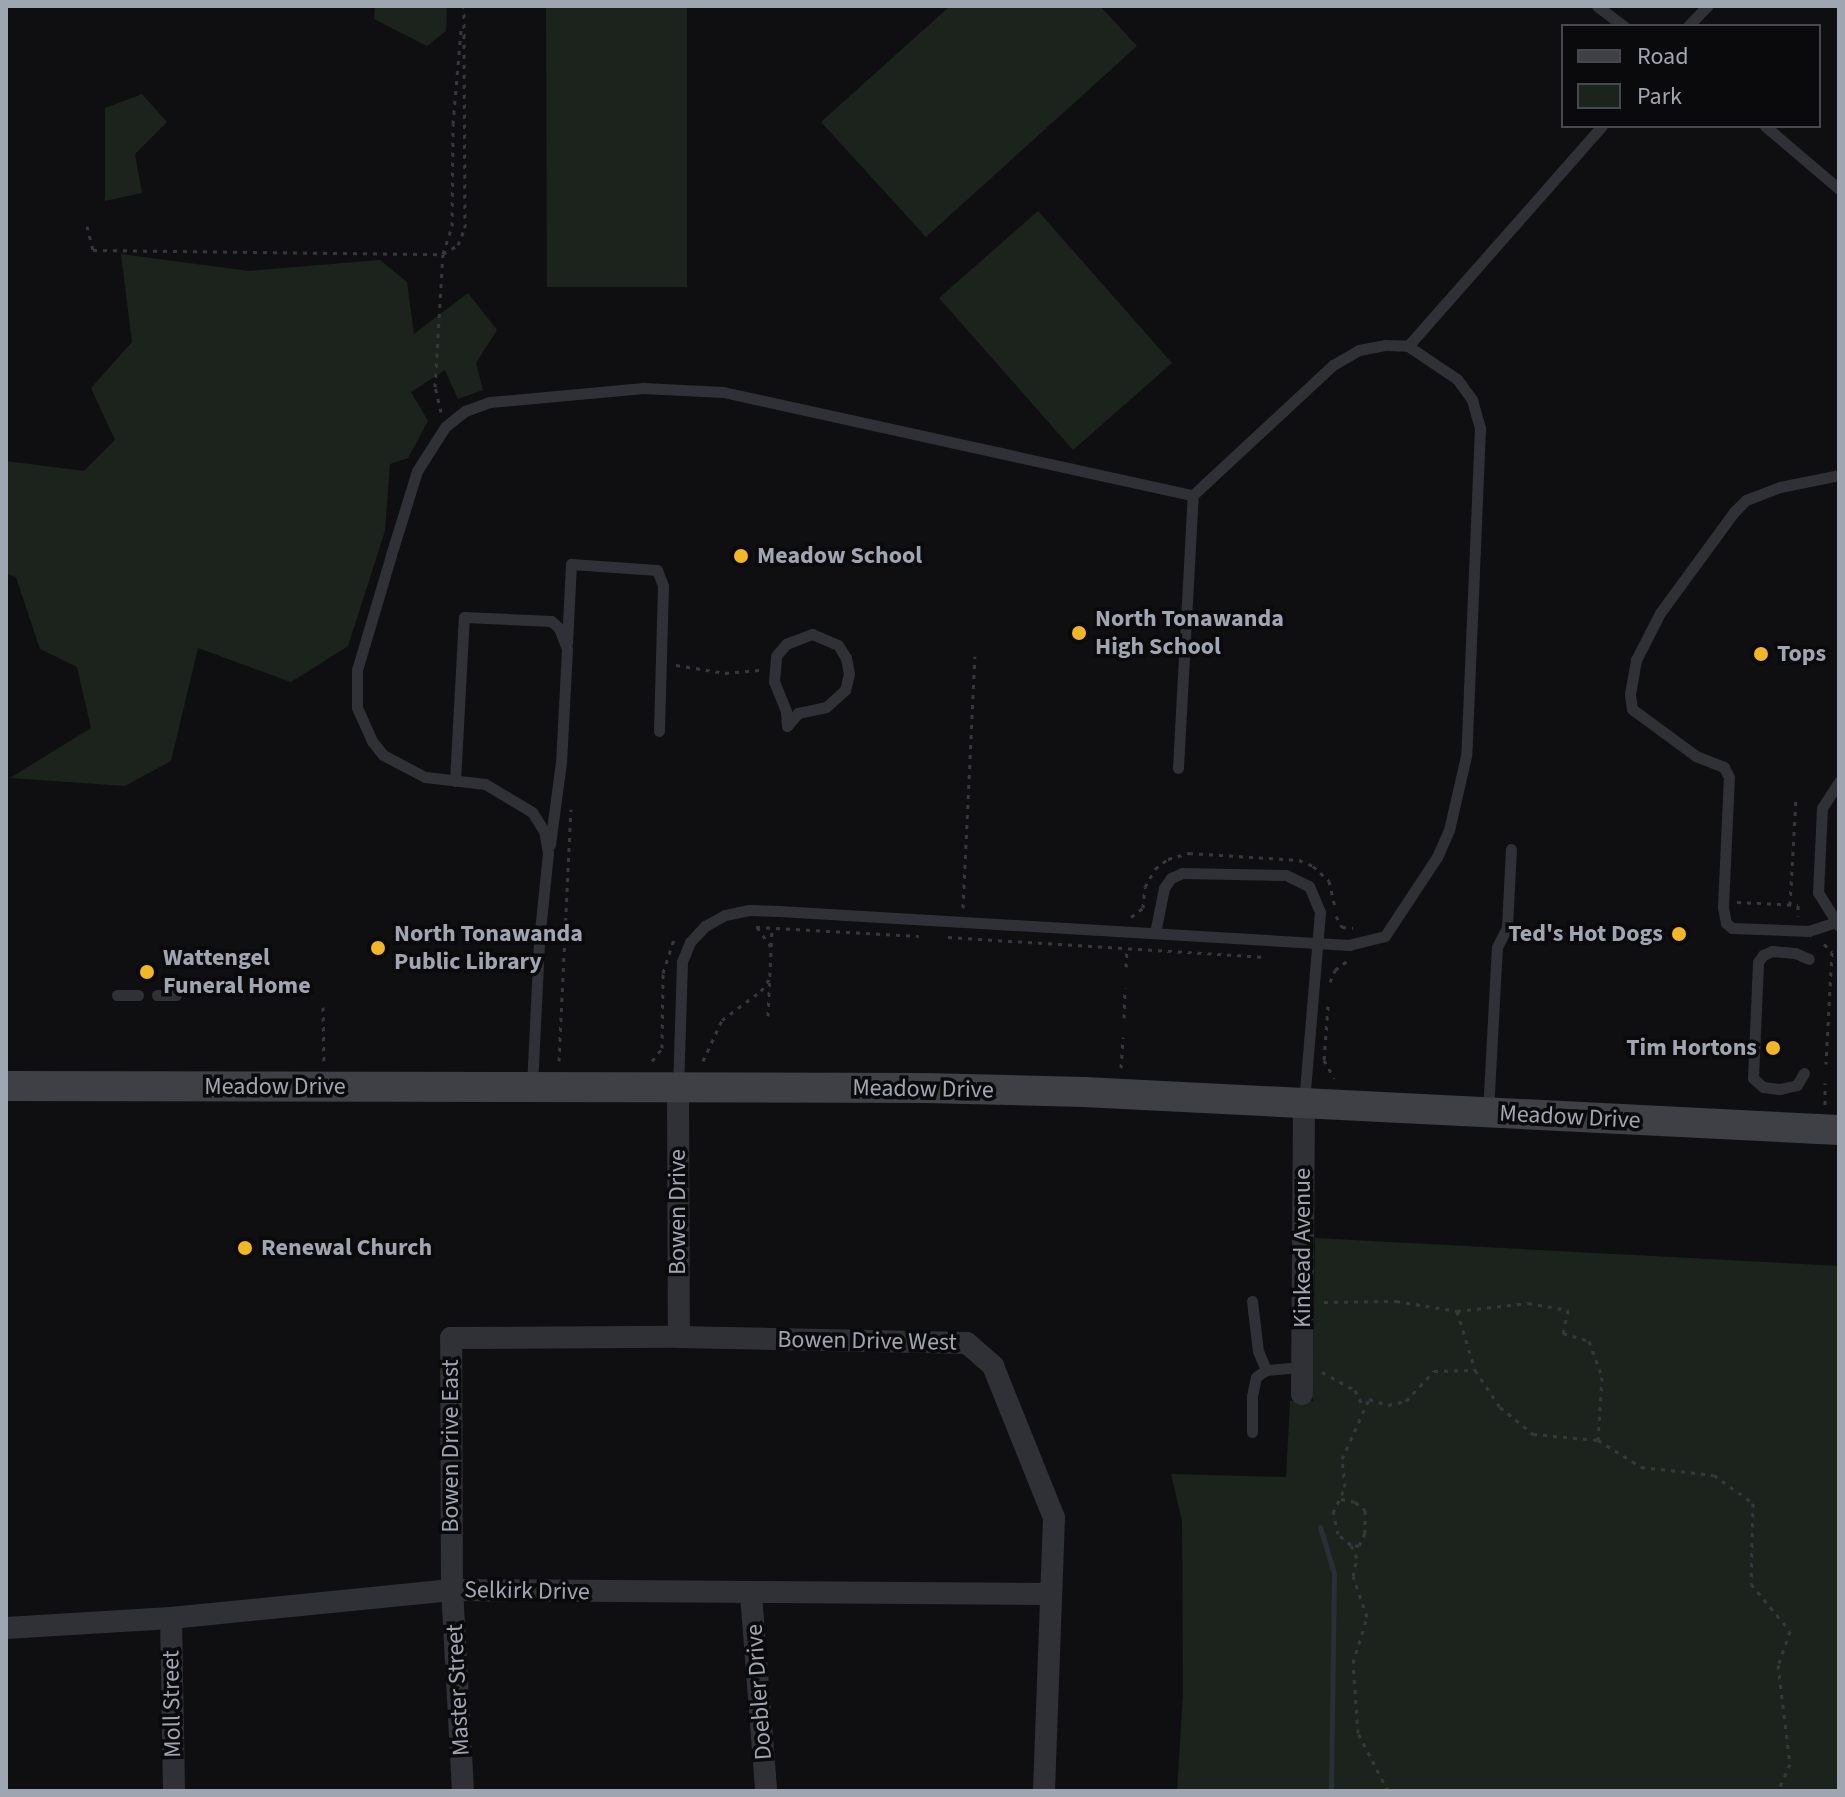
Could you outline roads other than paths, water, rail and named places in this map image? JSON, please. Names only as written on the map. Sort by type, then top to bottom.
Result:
[{"type":"street","name":"Meadow Drive","points":[[6,1086],[678,1087],[1084,1092],[1488,1113],[1832,1118]]},
{"type":"street","name":"Bowen Drive","points":[[678,1087],[679,1337]]},
{"type":"street","name":"Kinkead Avenue","points":[[1302,1394],[1304,1103]]},
{"type":"street","name":"Bowen Drive East","points":[[452,1590],[451,1338],[679,1337]]},
{"type":"street","name":"Bowen Drive West","points":[[679,1337],[967,1343],[993,1366],[1054,1518],[1044,1791]]},
{"type":"street","name":"Selkirk Drive","points":[[6,1628],[171,1618],[452,1590],[1050,1594]]},
{"type":"street","name":"Master Street","points":[[452,1590],[463,1791]]},
{"type":"street","name":"Doebler Drive","points":[[751,1594],[766,1791]]},
{"type":"street","name":"Moll Street","points":[[171,1618],[174,1791]]},
{"type":"lane","points":[[1597,6],[1621,24]]},
{"type":"lane","points":[[1690,24],[1707,6]]},
{"type":"lane","points":[[1408,346],[1600,128]]},
{"type":"lane","points":[[1767,128],[1839,189]]},
{"type":"lane","points":[[678,1087],[682,962],[690,942],[705,926],[725,915],[749,910],[779,911],[1368,943],[1385,936],[1449,830],[1466,756],[1480,428],[1472,400],[1457,379],[1408,346],[1385,345],[1359,350],[1333,365],[1193,495],[1178,768]]},
{"type":"lane","points":[[548,853],[544,831],[532,812],[485,784],[425,777],[383,755],[363,724],[355,688],[357,670],[417,471],[445,427],[465,411],[490,402],[643,388],[723,392],[1193,495]]},
{"type":"lane","points":[[1839,475],[1780,487],[1746,500],[1734,512],[1660,613],[1636,660],[1630,694],[1632,709],[1696,756],[1724,767],[1729,777],[1723,907],[1726,923],[1732,928],[1809,931],[1838,924],[1818,893],[1822,808],[1839,782]]},
{"type":"lane","points":[[532,1087],[539,941],[561,762],[571,564],[657,570],[663,586],[659,731]]},
{"type":"lane","points":[[455,781],[464,617],[551,621],[559,628],[567,649]]},
{"type":"lane","points":[[812,634],[838,645],[846,658],[849,674],[845,690],[837,700],[826,707],[798,713],[787,726],[773,669],[786,644],[812,634]]},
{"type":"lane","points":[[1488,1113],[1497,947],[1507,927],[1511,849]]},
{"type":"lane","points":[[1155,933],[1164,888],[1182,873],[1286,875],[1300,878],[1316,895],[1320,912],[1304,1103]]},
{"type":"lane","points":[[1804,1073],[1797,1085],[1779,1089],[1763,1087],[1753,1078],[1758,962],[1772,951],[1795,953],[1809,959]]},
{"type":"lane","points":[[117,995],[138,995]]},
{"type":"lane","points":[[157,995],[176,995]]},
{"type":"lane","points":[[1252,1301],[1258,1351],[1266,1370]]},
{"type":"lane","points":[[1252,1432],[1252,1396],[1256,1377],[1266,1370],[1302,1367]]},
{"type":"waterway","points":[[1320,1527],[1334,1573],[1331,1791]]},
{"type":"place","name":"Meadow School","points":[[741,556]]},
{"type":"place","name":"North Tonawanda High School","points":[[1079,633]]},
{"type":"place","name":"Tops","points":[[1761,654]]},
{"type":"place","name":"Ted's Hot Dogs","points":[[1679,934]]},
{"type":"place","name":"North Tonawanda Public Library","points":[[378,948]]},
{"type":"place","name":"Wattengel Funeral Home","points":[[147,972]]},
{"type":"place","name":"Tim Hortons","points":[[1773,1048]]},
{"type":"place","name":"Renewal Church","points":[[245,1248]]}]
